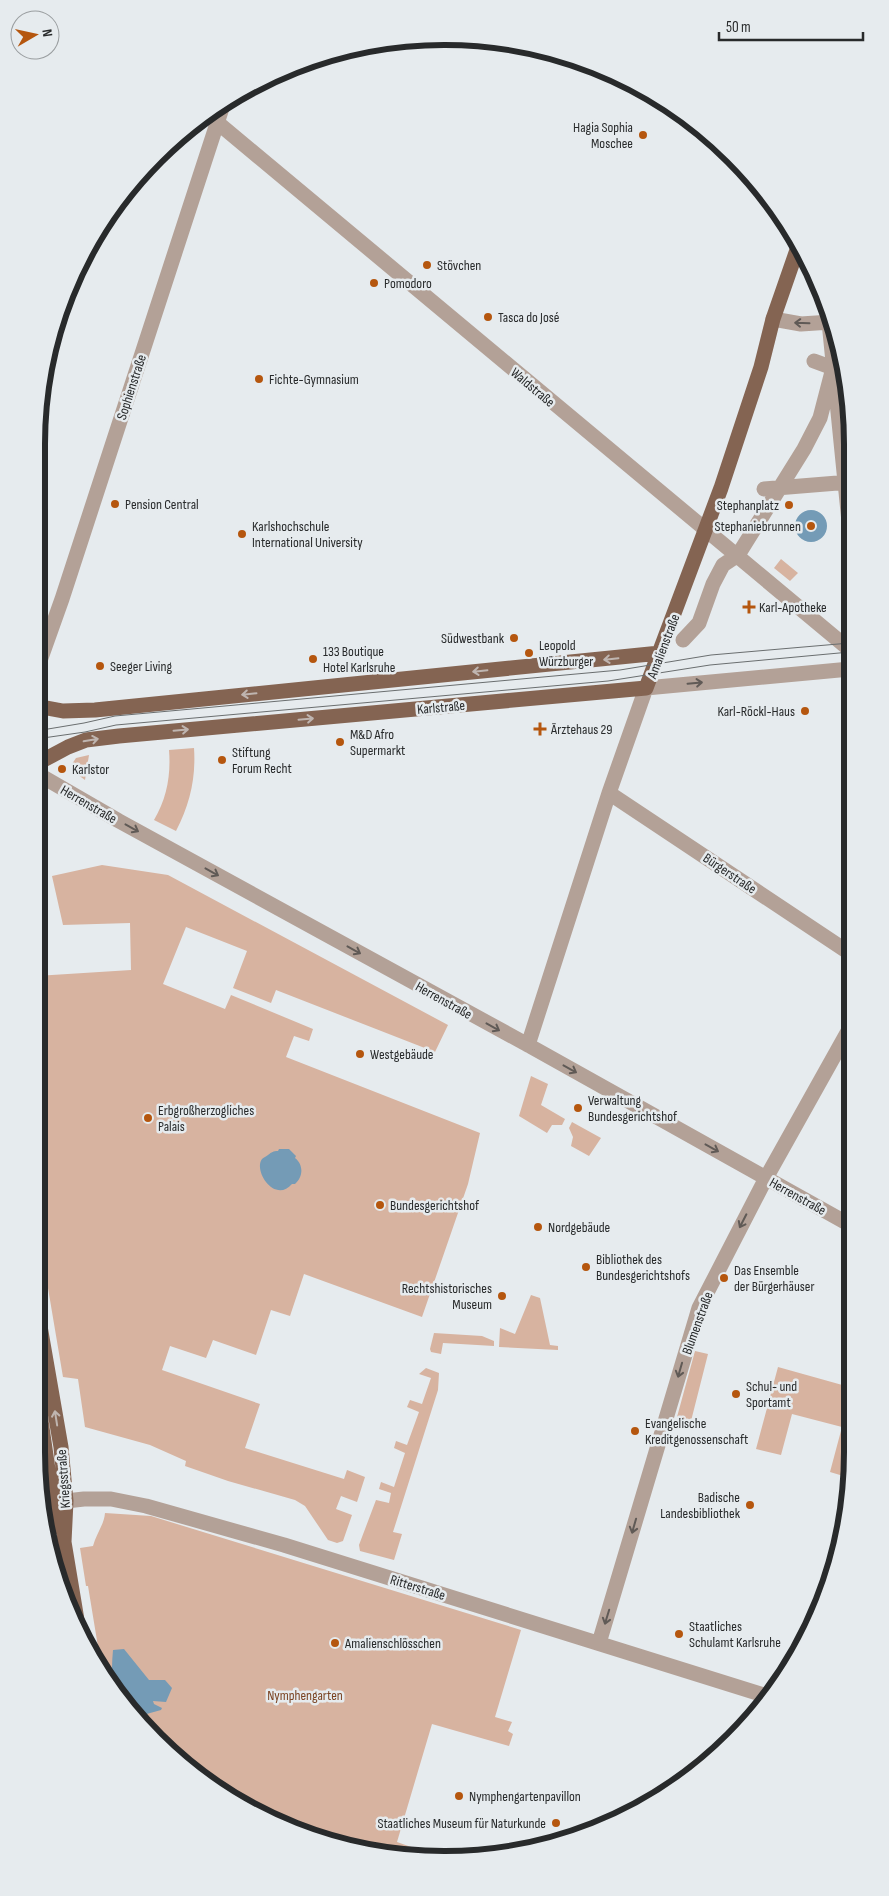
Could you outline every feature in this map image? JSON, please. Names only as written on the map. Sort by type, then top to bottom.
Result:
[{"type":"main road","name":"Amalienstraße","points":[[646,688],[721,488],[758,376],[773,319],[795,255]]},
{"type":"main road","points":[[45,708],[64,711],[95,710],[660,653]]},
{"type":"main road","name":"Karlstraße","points":[[45,759],[86,740],[126,735],[646,688]]},
{"type":"main road","name":"Kriegsstraße","points":[[45,1357],[61,1452],[66,1501],[64,1542],[74,1601]]},
{"type":"main road","points":[[45,1445],[54,1504],[64,1542]]},
{"type":"street","name":"Sophienstraße","points":[[45,647],[221,114]]},
{"type":"street","name":"Waldstraße","points":[[218,123],[844,645]]},
{"type":"street","points":[[773,319],[801,324],[825,322]]},
{"type":"street","points":[[832,348],[844,458]]},
{"type":"street","points":[[814,361],[833,368]]},
{"type":"street","points":[[682,640],[699,623],[713,584],[723,565],[738,555],[772,489],[820,418],[833,368]]},
{"type":"street","points":[[772,489],[844,482]]},
{"type":"street","name":"Karlstraße","points":[[646,688],[844,670]]},
{"type":"street","name":"Amalienstraße","points":[[528,1045],[646,688]]},
{"type":"street","name":"Herrenstraße","points":[[45,778],[119,822],[528,1045],[844,1222]]},
{"type":"street","name":"Bürgerstraße","points":[[610,793],[844,949]]},
{"type":"street","name":"Blumenstraße","points":[[599,1643],[699,1308],[766,1178],[844,1039]]},
{"type":"street","name":"Ritterstraße","points":[[66,1501],[111,1499],[146,1506],[284,1545],[762,1694]]},
{"type":"green space","points":[[781,559],[798,573],[790,581],[774,568]]},
{"type":"green space","points":[[194,748],[194,770],[191,791],[176,831],[154,820],[167,786],[169,750]]},
{"type":"green space","points":[[89,755],[85,780],[74,772],[72,764],[76,758]]},
{"type":"green space","points":[[102,865],[168,875],[448,1025],[435,1052],[276,990],[271,1003],[233,988],[247,951],[186,927],[163,984],[225,1009],[231,995],[313,1029],[309,1041],[294,1036],[286,1057],[480,1133],[468,1184],[422,1317],[304,1274],[290,1316],[271,1310],[256,1355],[213,1340],[206,1358],[170,1346],[162,1370],[260,1404],[245,1448],[344,1479],[347,1470],[365,1477],[357,1502],[341,1496],[336,1509],[352,1515],[343,1541],[337,1543],[328,1540],[305,1506],[295,1500],[228,1481],[185,1466],[186,1461],[150,1445],[85,1427],[78,1379],[63,1377],[45,1270],[45,975],[131,970],[130,923],[63,925],[52,876]]},
{"type":"green space","points":[[531,1076],[548,1084],[541,1105],[565,1119],[562,1125],[552,1125],[547,1133],[519,1116]]},
{"type":"green space","points":[[572,1122],[601,1138],[589,1156],[571,1146],[573,1137],[569,1128]]},
{"type":"green space","points":[[531,1295],[540,1298],[550,1345],[558,1346],[558,1350],[499,1347],[500,1328],[515,1334]]},
{"type":"green space","points":[[434,1333],[482,1336],[494,1341],[494,1346],[443,1343],[441,1354],[431,1352]]},
{"type":"green space","points":[[695,1351],[708,1354],[691,1421],[677,1417]]},
{"type":"green space","points":[[778,1367],[844,1385],[843,1476],[830,1472],[842,1427],[792,1414],[781,1455],[756,1449]]},
{"type":"green space","points":[[426,1368],[439,1373],[438,1390],[393,1532],[402,1534],[394,1560],[360,1551],[359,1545],[376,1500],[389,1503],[391,1493],[379,1489],[381,1482],[394,1487],[405,1453],[394,1448],[396,1441],[407,1445],[419,1412],[407,1407],[410,1400],[422,1404],[431,1378],[419,1374]]},
{"type":"green space","name":"Nymphengarten","points":[[105,1513],[151,1516],[521,1630],[495,1717],[512,1722],[508,1731],[513,1734],[509,1746],[432,1724],[397,1842],[420,1850],[392,1848],[341,1837],[316,1830],[268,1810],[223,1784],[181,1752],[144,1715],[112,1673],[99,1651],[80,1548],[93,1546]]},
{"type":"water","name":"Stephaniebrunnen","points":[[811,510],[817,511],[822,515],[826,520],[826,532],[822,537],[817,541],[811,542],[805,541],[800,537],[796,532],[795,526],[796,520],[800,515],[805,511]]},
{"type":"water","points":[[279,1149],[289,1149],[296,1156],[295,1158],[301,1167],[301,1175],[295,1184],[279,1190],[267,1184],[260,1171],[260,1164],[263,1158]]},
{"type":"water","points":[[124,1649],[149,1680],[165,1680],[172,1688],[166,1702],[153,1701],[154,1704],[162,1708],[161,1710],[144,1715],[128,1695],[112,1673],[113,1650]]},
{"type":"tram line","points":[[45,730],[115,716],[620,670],[711,655],[844,644]]},
{"type":"tram line","points":[[45,738],[116,725],[608,681],[710,665],[844,653]]},
{"type":"place","name":"Hagia Sophia Moschee","points":[[643,135]]},
{"type":"place","name":"Stövchen","points":[[427,265]]},
{"type":"place","name":"Pomodoro","points":[[374,283]]},
{"type":"place","name":"Tasca do José","points":[[488,317]]},
{"type":"place","name":"Fichte-Gymnasium","points":[[259,379]]},
{"type":"place","name":"Pension Central","points":[[115,504]]},
{"type":"place","name":"Stephanplatz","points":[[789,505]]},
{"type":"place","name":"Stephaniebrunnen","points":[[811,526]]},
{"type":"place","name":"Karlshochschule International University","points":[[242,534]]},
{"type":"place","name":"Karl-Apotheke","points":[[749,607]]},
{"type":"place","name":"Südwestbank","points":[[514,638]]},
{"type":"place","name":"Leopold Würzburger","points":[[529,653]]},
{"type":"place","name":"133 Boutique Hotel Karlsruhe","points":[[313,659]]},
{"type":"place","name":"Seeger Living","points":[[100,666]]},
{"type":"place","name":"Karl-Röckl-Haus","points":[[805,711]]},
{"type":"place","name":"Ärztehaus 29","points":[[540,729]]},
{"type":"place","name":"M&D Afro Supermarkt","points":[[340,742]]},
{"type":"place","name":"Stiftung Forum Recht","points":[[222,760]]},
{"type":"place","name":"Karlstor","points":[[62,769]]},
{"type":"place","name":"Westgebäude","points":[[360,1054]]},
{"type":"place","name":"Verwaltung Bundesgerichtshof","points":[[578,1108]]},
{"type":"place","name":"Erbgroßherzogliches Palais","points":[[148,1118]]},
{"type":"place","name":"Bundesgerichtshof","points":[[380,1205]]},
{"type":"place","name":"Nordgebäude","points":[[538,1227]]},
{"type":"place","name":"Bibliothek des Bundesgerichtshofs","points":[[586,1267]]},
{"type":"place","name":"Das Ensemble der Bürgerhäuser","points":[[724,1278]]},
{"type":"place","name":"Rechtshistorisches Museum","points":[[502,1296]]},
{"type":"place","name":"Schul- und Sportamt","points":[[736,1394]]},
{"type":"place","name":"Evangelische Kreditgenossenschaft","points":[[635,1431]]},
{"type":"place","name":"Badische Landesbibliothek","points":[[750,1505]]},
{"type":"place","name":"Staatliches Schulamt Karlsruhe","points":[[679,1634]]},
{"type":"place","name":"Amalienschlösschen","points":[[335,1643]]},
{"type":"place","name":"Nymphengartenpavillon","points":[[459,1796]]},
{"type":"place","name":"Staatliches Museum für Naturkunde","points":[[556,1823]]}]
